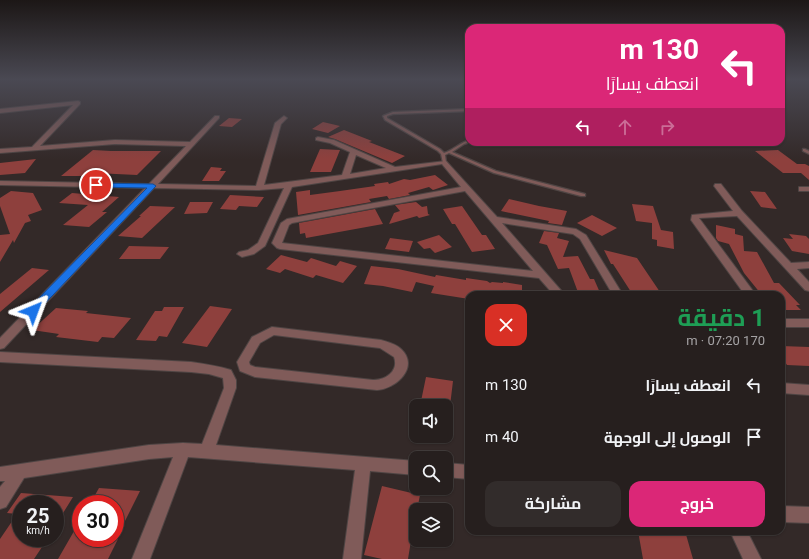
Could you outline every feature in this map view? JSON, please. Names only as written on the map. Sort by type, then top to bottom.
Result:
[{"type":"street","points":[[0,111],[43,106]]},
{"type":"street","points":[[35,147],[75,106]]},
{"type":"street","points":[[0,345],[153,186],[217,117]]},
{"type":"street","points":[[259,188],[278,123],[284,118]]},
{"type":"street","points":[[318,139],[332,141],[394,169]]},
{"type":"street","points":[[0,151],[35,147],[115,142],[191,144]]},
{"type":"street","points":[[345,177],[354,152]]},
{"type":"street","points":[[0,183],[259,188],[345,177],[394,169],[444,158],[467,188],[557,291]]},
{"type":"street","points":[[242,254],[251,252],[262,244],[289,185]]},
{"type":"street","points":[[718,186],[739,213],[809,288]]},
{"type":"street","points":[[467,188],[288,221],[285,223],[277,243],[280,246],[544,275]]},
{"type":"street","points":[[739,213],[698,216],[694,220],[748,291]]},
{"type":"street","points":[[494,219],[576,232],[583,237],[616,291]]},
{"type":"street","points":[[788,266],[809,265]]},
{"type":"street","points":[[785,323],[809,323]]},
{"type":"street","points":[[0,357],[191,367],[214,370],[227,374],[244,368],[255,372],[373,385],[388,383],[400,372],[401,364],[400,356],[392,348],[381,344],[272,331],[256,340],[243,362],[244,368]]},
{"type":"street","points":[[207,452],[230,388],[230,380],[227,374]]},
{"type":"street","points":[[785,388],[809,390]]},
{"type":"street","points":[[141,559],[183,450]]},
{"type":"street","points":[[0,474],[149,452],[183,450],[409,467]]},
{"type":"street","points":[[352,559],[363,464]]},
{"type":"street","points":[[0,500],[20,471]]},
{"type":"street","points":[[453,471],[465,472]]},
{"type":"street","points":[[785,514],[809,515]]},
{"type":"street","points":[[740,535],[752,559]]},
{"type":"lane","points":[[465,110],[393,113],[385,116],[386,119],[439,150],[444,158],[449,152],[465,142]]},
{"type":"lane","points":[[804,150],[809,153]]},
{"type":"lane","points":[[449,152],[495,172],[583,195]]},
{"type":"building","points":[[229,118],[242,119],[232,127],[219,126]]},
{"type":"building","points":[[323,122],[340,126],[328,133],[312,129]]},
{"type":"building","points":[[344,130],[372,141],[369,142],[405,156],[392,163],[328,137]]},
{"type":"building","points":[[320,149],[340,150],[331,172],[310,172]]},
{"type":"building","points":[[93,150],[161,151],[137,175],[95,173],[91,176],[61,176]]},
{"type":"building","points":[[778,150],[797,164],[805,164],[809,166],[809,180],[801,173],[783,173],[755,151]]},
{"type":"building","points":[[36,159],[25,173],[0,175],[0,163]]},
{"type":"building","points":[[211,167],[222,168],[220,171],[226,171],[219,181],[202,181]]},
{"type":"building","points":[[435,175],[448,185],[433,190],[429,187],[408,193],[410,195],[389,199],[387,196],[369,199],[371,202],[298,215],[296,192],[310,190],[310,195],[375,186],[374,184],[388,182],[389,184],[404,179],[410,180]]},
{"type":"building","points":[[11,191],[33,193],[42,210],[28,215],[31,221],[25,223],[14,243],[13,240],[0,262],[0,235],[10,234],[0,206],[0,198]]},
{"type":"building","points":[[750,191],[765,192],[777,209],[761,207]]},
{"type":"building","points":[[72,193],[119,197],[102,212],[107,212],[89,227],[63,225],[88,205],[59,203]]},
{"type":"building","points":[[230,195],[264,197],[257,207],[239,206],[236,210],[220,209]]},
{"type":"building","points":[[509,199],[567,211],[562,225],[548,223],[549,221],[501,211]]},
{"type":"building","points":[[190,202],[213,202],[207,213],[184,214]]},
{"type":"building","points":[[416,202],[422,207],[427,206],[428,214],[430,215],[419,218],[417,216],[389,224],[394,213],[400,211],[395,205]]},
{"type":"building","points":[[632,204],[653,206],[661,230],[673,232],[674,249],[657,246],[657,240],[652,239],[652,223],[636,221]]},
{"type":"building","points":[[150,206],[175,207],[142,238],[118,236],[141,216],[139,216]]},
{"type":"building","points":[[462,206],[482,235],[486,235],[495,249],[472,252],[455,224],[452,224],[443,209]]},
{"type":"building","points":[[375,209],[383,224],[306,238],[305,233],[300,234],[299,223]]},
{"type":"building","points":[[592,215],[617,228],[602,236],[577,223]]},
{"type":"building","points":[[716,225],[735,229],[735,234],[743,236],[744,251],[757,252],[774,283],[779,283],[800,305],[796,305],[801,310],[785,310],[785,291],[759,291],[744,273],[729,244],[718,241],[716,238]]},
{"type":"building","points":[[544,231],[559,233],[557,238],[569,241],[563,257],[578,256],[590,279],[594,279],[599,291],[578,291],[569,268],[558,269],[547,245],[539,243]]},
{"type":"building","points":[[789,234],[806,236],[809,239],[809,254],[792,251],[783,238],[793,239]]},
{"type":"building","points":[[439,235],[452,247],[435,253],[430,248],[424,249],[417,242]]},
{"type":"building","points":[[390,238],[413,241],[409,252],[385,249]]},
{"type":"building","points":[[129,246],[169,247],[160,259],[119,259]]},
{"type":"building","points":[[604,250],[637,258],[659,291],[630,291],[613,264],[611,264]]},
{"type":"building","points":[[281,255],[307,262],[311,258],[336,266],[340,261],[357,266],[343,283],[316,275],[313,278],[285,269],[280,273],[266,269]]},
{"type":"building","points":[[371,266],[398,269],[435,277],[436,275],[466,280],[466,278],[487,281],[490,283],[503,282],[522,285],[522,291],[465,291],[465,298],[431,293],[434,286],[416,282],[412,292],[364,284]]},
{"type":"building","points":[[32,268],[49,270],[0,312],[0,294]]},
{"type":"building","points":[[210,306],[232,309],[207,347],[182,343]]},
{"type":"building","points":[[164,307],[184,307],[167,337],[159,336],[156,341],[136,340],[155,311],[162,311]]},
{"type":"building","points":[[56,308],[88,311],[86,313],[131,318],[114,338],[102,337],[98,342],[56,337],[59,334],[32,330]]},
{"type":"building","points":[[785,346],[809,347],[809,366],[787,365],[785,362]]},
{"type":"building","points":[[426,377],[453,381],[451,399],[421,399]]},
{"type":"building","points":[[382,486],[409,492],[409,495],[420,495],[418,503],[409,503],[410,547],[408,559],[382,559],[364,555]]},
{"type":"building","points":[[99,488],[140,491],[124,523],[124,495],[95,495]]},
{"type":"building","points":[[21,493],[47,495],[20,495]]},
{"type":"building","points":[[64,496],[72,497],[64,512]]},
{"type":"building","points":[[12,506],[12,514],[7,513]]},
{"type":"building","points":[[12,521],[12,547],[42,547],[34,559],[0,559],[0,539]]},
{"type":"building","points":[[72,535],[72,547],[114,547],[108,559],[58,559]]},
{"type":"building","points":[[639,535],[686,535],[693,559],[643,559]]},
{"type":"route","points":[[33,311],[153,186],[96,185]]}]
